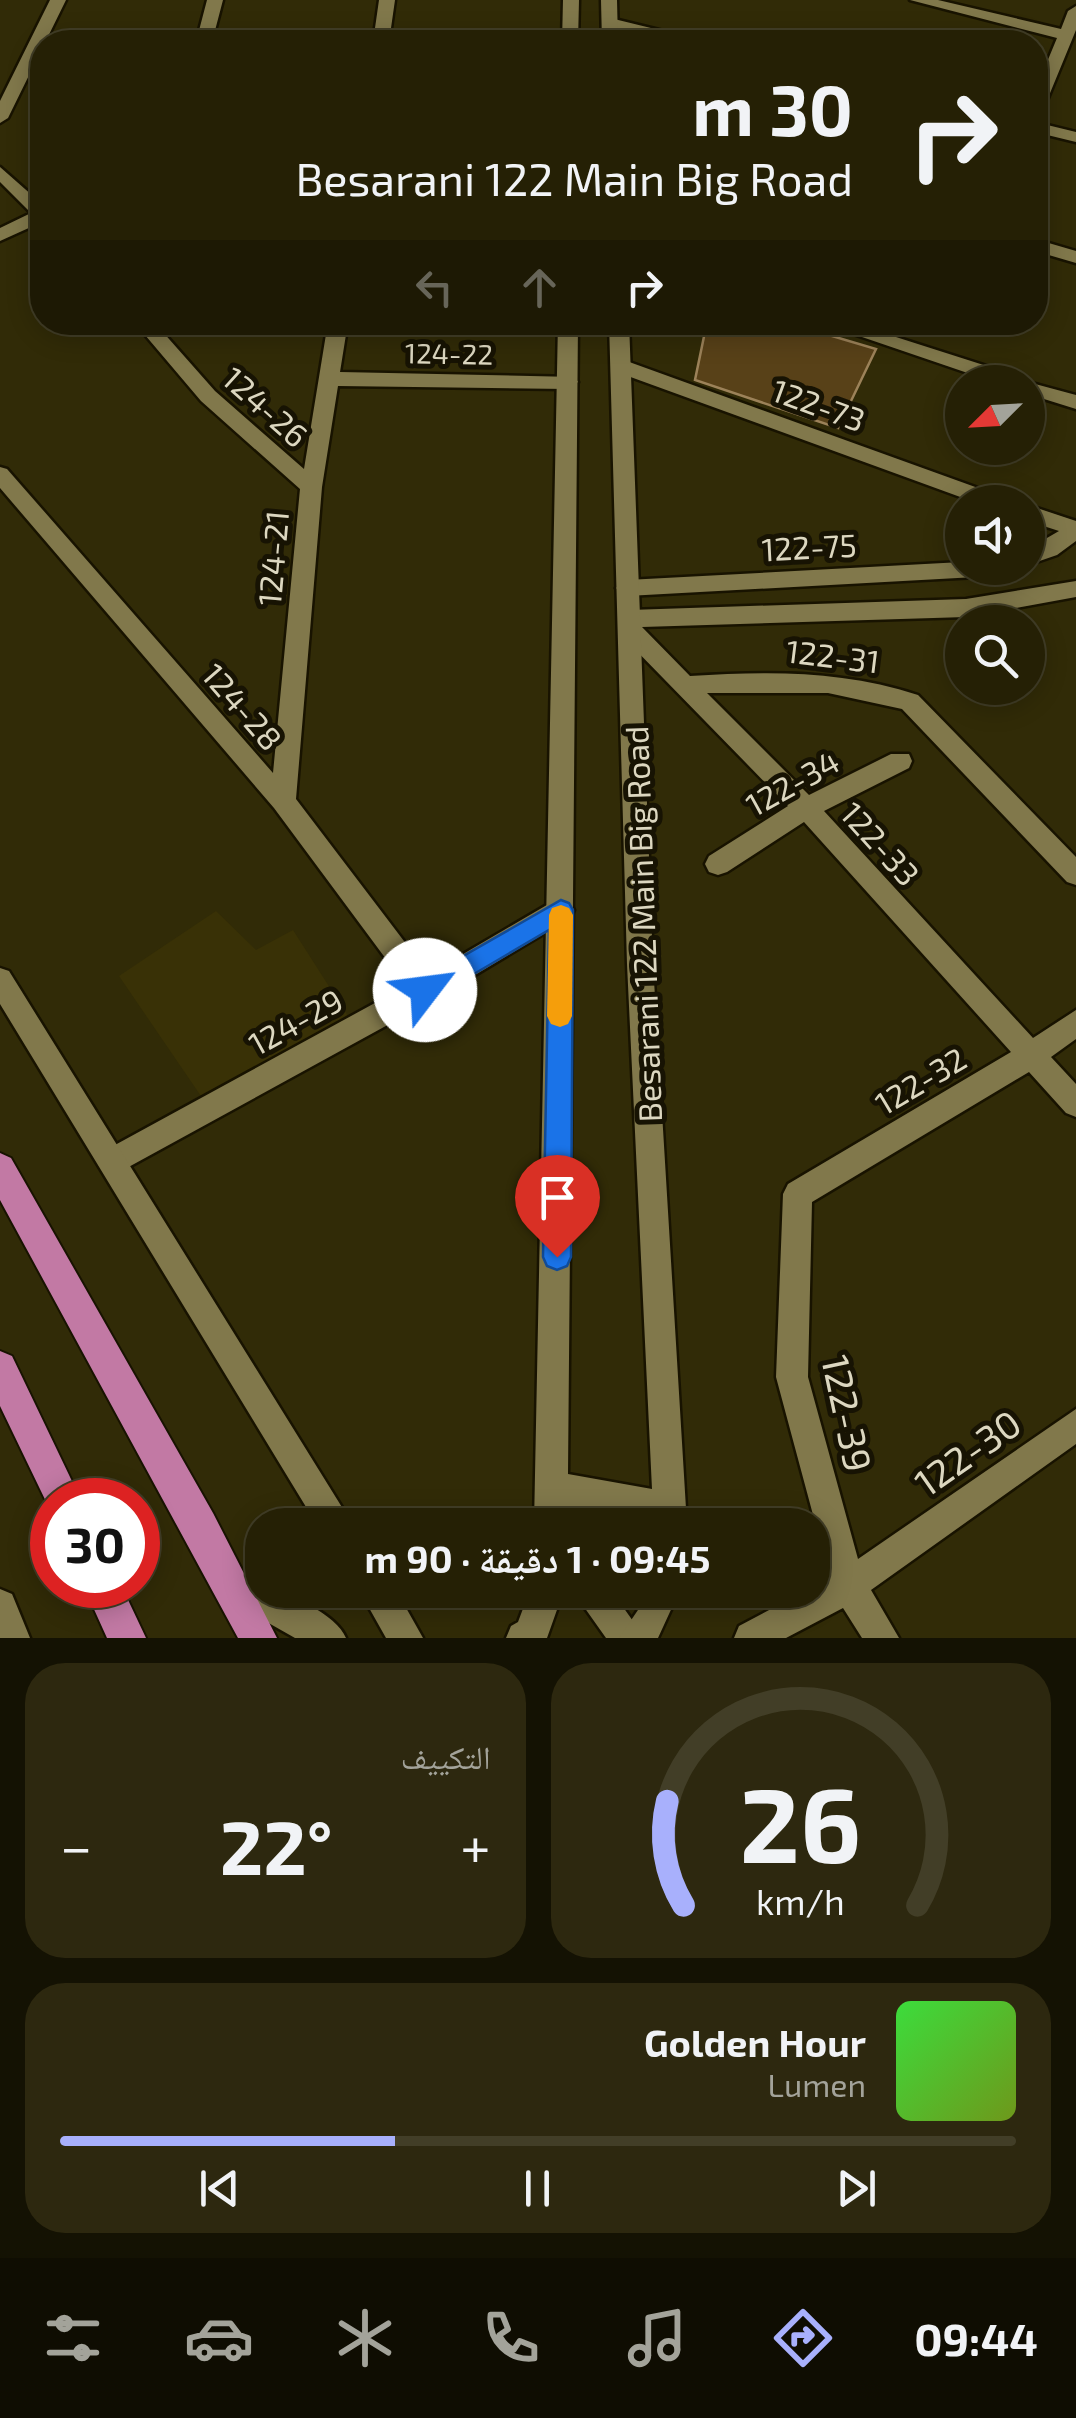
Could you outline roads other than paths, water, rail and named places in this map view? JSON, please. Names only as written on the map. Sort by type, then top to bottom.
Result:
[{"type":"highway","points":[[0,1169],[258,1638]]},
{"type":"highway","points":[[0,1368],[52,1478]]},
{"type":"highway","points":[[113,1608],[127,1638]]},
{"type":"street","points":[[43,30],[58,0]]},
{"type":"street","points":[[207,30],[216,0]]},
{"type":"street","points":[[383,30],[387,0]]},
{"type":"street","points":[[570,0],[570,30]]},
{"type":"street","points":[[609,0],[610,30]]},
{"type":"street","points":[[918,0],[1045,30]]},
{"type":"street","points":[[1048,79],[1076,11]]},
{"type":"street","points":[[610,23],[639,30]]},
{"type":"street","points":[[1048,31],[1066,35]]},
{"type":"street","points":[[0,118],[30,57]]},
{"type":"street","points":[[1048,130],[1076,137]]},
{"type":"street","points":[[0,172],[30,202]]},
{"type":"street","points":[[0,235],[30,220]]},
{"type":"street","points":[[1048,248],[1076,256]]},
{"type":"street","name":"124-26","points":[[155,335],[208,396],[311,486]]},
{"type":"street","name":"124-21","points":[[283,801],[311,486],[336,335]]},
{"type":"street","points":[[553,1508],[568,335]]},
{"type":"street","name":"Besarani 122 Main Big Road","points":[[619,335],[640,964],[669,1508]]},
{"type":"street","points":[[868,335],[961,365]]},
{"type":"street","name":"122-73","points":[[620,366],[948,485]]},
{"type":"street","name":"124-22","points":[[330,380],[568,382]]},
{"type":"street","points":[[1045,392],[1076,402]]},
{"type":"street","name":"124-28","points":[[0,474],[283,801],[425,990]]},
{"type":"street","points":[[1045,519],[1076,529]]},
{"type":"street","points":[[1045,550],[1076,529]]},
{"type":"street","name":"122-75","points":[[627,588],[945,571]]},
{"type":"street","points":[[631,625],[966,608],[1076,589]]},
{"type":"street","name":"122-33","points":[[631,625],[806,808],[1076,1104]]},
{"type":"street","name":"122-31","points":[[688,685],[760,680],[837,685],[879,690],[910,702],[1076,874]]},
{"type":"street","name":"122-34","points":[[718,864],[806,808],[900,761]]},
{"type":"street","name":"124-29","points":[[114,1161],[425,990],[561,910]]},
{"type":"street","points":[[0,980],[326,1508]]},
{"type":"street","name":"122-32","points":[[798,1194],[1030,1056],[1076,1023]]},
{"type":"street","name":"122-39","points":[[798,1194],[792,1377],[849,1586],[882,1638]]},
{"type":"street","name":"122-30","points":[[751,1638],[849,1586],[1076,1426]]},
{"type":"street","points":[[554,1488],[636,1508]]},
{"type":"street","points":[[554,1488],[561,1508]]},
{"type":"street","points":[[229,1582],[328,1638]]},
{"type":"street","points":[[0,1606],[13,1638]]},
{"type":"street","points":[[387,1608],[406,1638]]},
{"type":"street","points":[[523,1638],[530,1634],[539,1608]]},
{"type":"street","points":[[604,1608],[628,1638]]},
{"type":"street","points":[[636,1638],[656,1608]]}]
